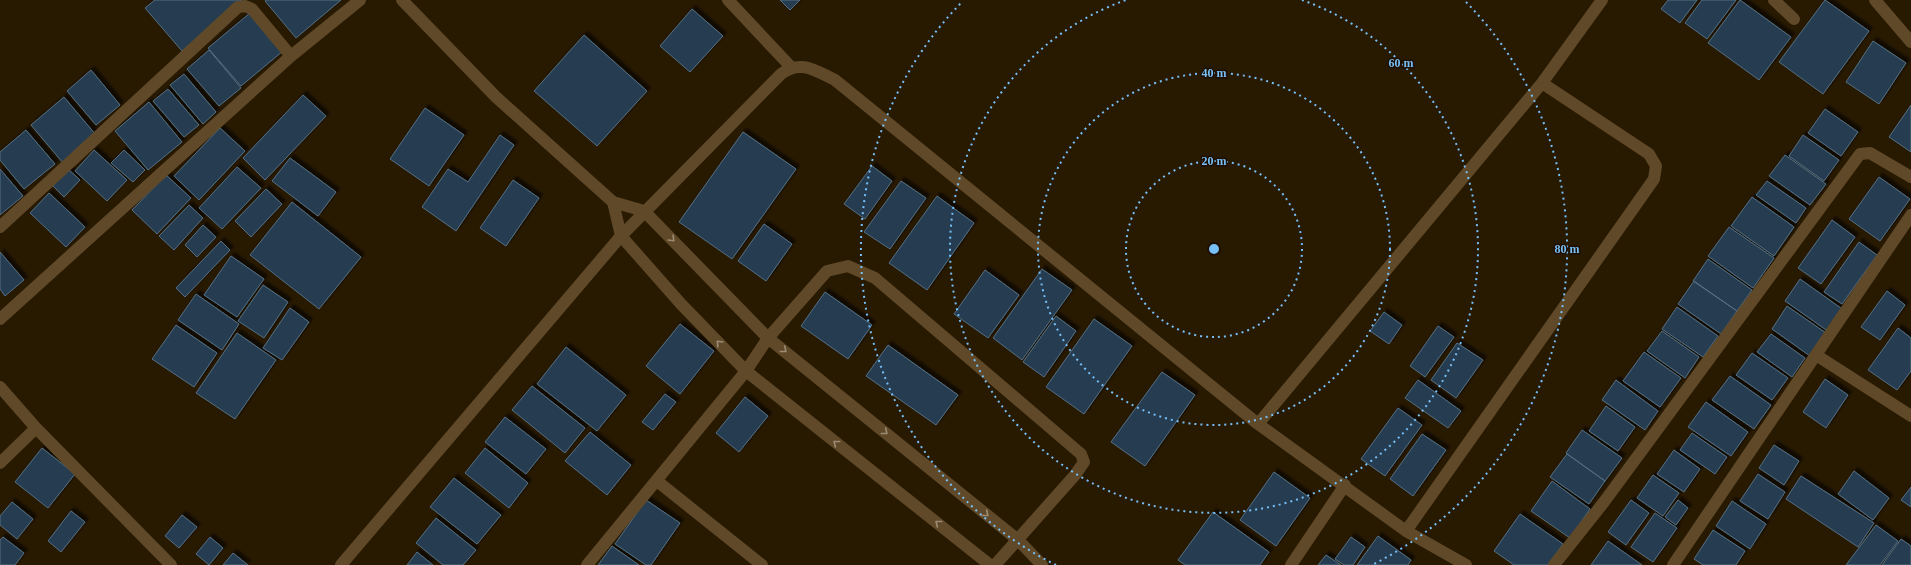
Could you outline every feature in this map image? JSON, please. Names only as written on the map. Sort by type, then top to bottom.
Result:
[{"type":"street","points":[[0,319],[291,56],[360,0]]},
{"type":"street","points":[[402,0],[496,97],[613,202],[644,211],[768,338],[1018,540],[1042,565]]},
{"type":"street","points":[[728,0],[791,66]]},
{"type":"street","points":[[1258,424],[1542,83],[1602,0]]},
{"type":"street","points":[[1774,0],[1794,19]]},
{"type":"street","points":[[1875,0],[1911,42]]},
{"type":"street","points":[[0,227],[238,7],[245,6],[252,9],[291,56]]},
{"type":"street","points":[[341,565],[621,236],[644,211],[781,74],[791,66],[807,67],[835,80],[1258,424],[1345,485],[1406,531],[1466,565]]},
{"type":"street","points":[[1406,531],[1654,179],[1656,166],[1649,154],[1542,83]]},
{"type":"street","points":[[1554,565],[1604,502],[1860,154],[1870,153],[1911,177]]},
{"type":"street","points":[[613,202],[621,236],[681,304],[746,371],[990,565]]},
{"type":"street","points":[[1673,565],[1911,215]]},
{"type":"street","points":[[586,565],[657,481],[746,371],[768,338],[827,272],[848,266],[875,278],[1081,454],[1084,462],[1075,475],[995,565]]},
{"type":"street","points":[[1816,355],[1911,416]]},
{"type":"street","points":[[0,387],[36,428],[171,565]]},
{"type":"street","points":[[0,464],[36,428]]},
{"type":"street","points":[[657,481],[762,565]]},
{"type":"street","points":[[1291,565],[1345,485]]},
{"type":"building","points":[[155,0],[242,0],[182,51],[145,8]]},
{"type":"building","points":[[341,0],[296,38],[265,1]]},
{"type":"building","points":[[780,0],[800,0],[790,10]]},
{"type":"building","points":[[1668,0],[1697,0],[1680,23],[1661,9]]},
{"type":"building","points":[[1702,0],[1736,0],[1707,39],[1685,23]]},
{"type":"building","points":[[1740,0],[1791,37],[1759,80],[1708,43]]},
{"type":"building","points":[[1825,0],[1869,31],[1823,94],[1779,62]]},
{"type":"building","points":[[692,9],[723,36],[690,72],[660,46]]},
{"type":"building","points":[[250,13],[283,51],[241,86],[208,48]]},
{"type":"building","points":[[584,35],[647,91],[597,146],[534,91]]},
{"type":"building","points":[[1873,41],[1906,63],[1879,104],[1846,82]]},
{"type":"building","points":[[209,50],[241,88],[219,106],[187,69]]},
{"type":"building","points":[[91,70],[120,105],[96,125],[67,91]]},
{"type":"building","points":[[184,74],[216,112],[203,124],[170,85]]},
{"type":"building","points":[[168,89],[199,125],[184,137],[153,101]]},
{"type":"building","points":[[303,95],[326,116],[265,180],[243,158]]},
{"type":"building","points":[[64,97],[96,135],[63,163],[31,125]]},
{"type":"building","points":[[149,102],[182,142],[148,170],[115,131]]},
{"type":"building","points":[[1911,105],[1911,152],[1889,137]]},
{"type":"building","points":[[425,108],[464,135],[429,186],[390,159]]},
{"type":"building","points":[[1825,109],[1858,132],[1841,156],[1808,133]]},
{"type":"building","points":[[220,128],[245,151],[199,200],[174,176]]},
{"type":"building","points":[[26,130],[55,164],[24,189],[0,160],[0,152]]},
{"type":"building","points":[[743,132],[796,169],[732,259],[679,222]]},
{"type":"building","points":[[500,135],[514,145],[456,231],[422,207],[448,169],[468,182]]},
{"type":"building","points":[[1803,135],[1839,160],[1824,181],[1789,156]]},
{"type":"building","points":[[94,150],[127,180],[107,201],[75,171]]},
{"type":"building","points":[[124,150],[145,170],[133,182],[111,163]]},
{"type":"building","points":[[1785,155],[1826,184],[1810,205],[1769,176]]},
{"type":"building","points":[[290,158],[336,192],[318,216],[272,181]]},
{"type":"building","points":[[872,166],[892,181],[865,219],[844,204]]},
{"type":"building","points":[[237,167],[261,188],[222,229],[199,208]]},
{"type":"building","points":[[0,169],[23,196],[0,215]]},
{"type":"building","points":[[68,169],[80,180],[64,197],[53,186]]},
{"type":"building","points":[[166,175],[191,198],[157,234],[132,210]]},
{"type":"building","points":[[1879,177],[1910,199],[1880,241],[1849,219]]},
{"type":"building","points":[[513,180],[539,198],[506,246],[480,228]]},
{"type":"building","points":[[901,181],[926,198],[890,249],[864,232]]},
{"type":"building","points":[[1767,181],[1806,208],[1796,223],[1756,195]]},
{"type":"building","points":[[266,189],[282,204],[251,237],[235,221]]},
{"type":"building","points":[[49,193],[85,227],[66,247],[30,213]]},
{"type":"building","points":[[937,196],[974,223],[927,290],[889,263]]},
{"type":"building","points":[[1752,197],[1794,227],[1774,256],[1731,226]]},
{"type":"building","points":[[292,202],[361,257],[319,309],[250,255]]},
{"type":"building","points":[[189,205],[203,218],[174,250],[159,236]]},
{"type":"building","points":[[1832,220],[1855,237],[1821,284],[1798,268]]},
{"type":"building","points":[[764,224],[792,244],[766,281],[738,261]]},
{"type":"building","points":[[203,225],[216,237],[197,257],[185,245]]},
{"type":"building","points":[[1729,227],[1774,258],[1753,288],[1708,256]]},
{"type":"building","points":[[221,241],[230,250],[185,297],[176,288]]},
{"type":"building","points":[[1859,242],[1877,255],[1842,304],[1824,292]]},
{"type":"building","points":[[0,252],[24,280],[5,296],[0,289]]},
{"type":"building","points":[[231,256],[264,279],[237,317],[204,295]]},
{"type":"building","points":[[1708,259],[1752,290],[1737,311],[1693,281]]},
{"type":"building","points":[[1042,269],[1072,290],[1022,360],[993,338]]},
{"type":"building","points":[[985,270],[1019,295],[988,338],[954,314]]},
{"type":"building","points":[[1800,279],[1845,311],[1829,332],[1785,301]]},
{"type":"building","points":[[1694,281],[1737,311],[1721,334],[1678,304]]},
{"type":"building","points":[[263,285],[288,302],[264,338],[238,321]]},
{"type":"building","points":[[1887,291],[1905,305],[1880,340],[1861,327]]},
{"type":"building","points":[[825,292],[872,325],[848,359],[801,326]]},
{"type":"building","points":[[196,294],[239,324],[222,350],[178,320]]},
{"type":"building","points":[[1787,306],[1826,333],[1810,356],[1772,329]]},
{"type":"building","points":[[1677,307],[1718,336],[1703,357],[1662,329]]},
{"type":"building","points":[[290,308],[309,322],[282,360],[263,348]]},
{"type":"building","points":[[1384,312],[1402,325],[1389,344],[1370,331]]},
{"type":"building","points":[[1056,316],[1076,331],[1044,377],[1023,362]]},
{"type":"building","points":[[1094,319],[1132,346],[1084,414],[1046,387]]},
{"type":"building","points":[[680,324],[714,351],[680,394],[646,366]]},
{"type":"building","points":[[176,325],[217,353],[194,387],[152,359]]},
{"type":"building","points":[[1438,326],[1454,337],[1425,377],[1410,366]]},
{"type":"building","points":[[1898,328],[1911,338],[1911,371],[1897,390],[1868,370]]},
{"type":"building","points":[[1662,331],[1699,357],[1685,378],[1647,351]]},
{"type":"building","points":[[237,333],[276,360],[235,419],[196,393]]},
{"type":"building","points":[[1771,334],[1805,358],[1792,377],[1757,352]]},
{"type":"building","points":[[1457,343],[1483,360],[1456,398],[1431,380]]},
{"type":"building","points":[[888,345],[958,395],[936,425],[866,376]]},
{"type":"building","points":[[566,347],[626,395],[597,431],[537,384]]},
{"type":"building","points":[[1644,352],[1681,378],[1660,407],[1623,381]]},
{"type":"building","points":[[1752,353],[1788,378],[1772,400],[1736,375]]},
{"type":"building","points":[[1162,372],[1195,395],[1145,466],[1111,442]]},
{"type":"building","points":[[1730,376],[1771,405],[1754,429],[1712,400]]},
{"type":"building","points":[[1825,379],[1848,395],[1826,428],[1803,412]]},
{"type":"building","points":[[1418,380],[1461,411],[1448,428],[1405,398]]},
{"type":"building","points":[[1616,380],[1658,411],[1645,430],[1602,400]]},
{"type":"building","points":[[532,386],[585,428],[565,453],[512,410]]},
{"type":"building","points":[[665,394],[676,402],[653,430],[642,422]]},
{"type":"building","points":[[745,397],[768,416],[739,452],[716,433]]},
{"type":"building","points":[[1706,402],[1748,432],[1731,456],[1688,427]]},
{"type":"building","points":[[1606,406],[1635,427],[1618,451],[1589,431]]},
{"type":"building","points":[[1398,408],[1422,425],[1385,476],[1361,459]]},
{"type":"building","points":[[505,417],[546,449],[526,474],[485,442]]},
{"type":"building","points":[[1582,430],[1622,458],[1605,481],[1566,453]]},
{"type":"building","points":[[590,432],[631,465],[607,495],[565,461]]},
{"type":"building","points":[[1692,433],[1727,457],[1715,474],[1680,450]]},
{"type":"building","points":[[1422,434],[1446,450],[1413,496],[1390,479]]},
{"type":"building","points":[[1774,445],[1799,461],[1784,485],[1759,468]]},
{"type":"building","points":[[42,448],[75,474],[48,508],[15,482]]},
{"type":"building","points":[[485,448],[528,483],[509,508],[465,473]]},
{"type":"building","points":[[1674,450],[1700,469],[1684,492],[1657,474]]},
{"type":"building","points":[[1567,454],[1605,481],[1589,504],[1550,477]]},
{"type":"building","points":[[1854,471],[1889,498],[1873,520],[1838,494]]},
{"type":"building","points":[[1274,472],[1310,498],[1276,546],[1240,520]]},
{"type":"building","points":[[1758,474],[1785,492],[1768,519],[1740,501]]},
{"type":"building","points":[[1653,475],[1679,493],[1663,516],[1637,498]]},
{"type":"building","points":[[1801,476],[1874,523],[1858,547],[1786,499]]},
{"type":"building","points":[[454,478],[501,515],[477,544],[430,507]]},
{"type":"building","points":[[1552,481],[1590,509],[1570,538],[1531,511]]},
{"type":"building","points":[[1911,487],[1911,507],[1901,500]]},
{"type":"building","points":[[646,500],[680,523],[651,565],[646,565],[615,544]]},
{"type":"building","points":[[1631,500],[1649,513],[1626,545],[1608,532]]},
{"type":"building","points":[[1678,500],[1688,508],[1676,525],[1665,517]]},
{"type":"building","points":[[1732,501],[1766,524],[1750,549],[1716,526]]},
{"type":"building","points":[[12,502],[33,519],[17,539],[0,525],[0,516]]},
{"type":"building","points":[[71,511],[85,522],[61,552],[48,541]]},
{"type":"building","points":[[1213,512],[1269,552],[1260,565],[1185,565],[1178,560]]},
{"type":"building","points":[[1655,513],[1677,528],[1653,562],[1631,547]]},
{"type":"building","points":[[1520,514],[1563,544],[1548,565],[1514,565],[1494,551]]},
{"type":"building","points":[[182,515],[197,527],[179,548],[165,536]]},
{"type":"building","points":[[436,518],[476,550],[463,565],[443,565],[416,543]]},
{"type":"building","points":[[1876,525],[1898,541],[1880,565],[1846,565]]},
{"type":"building","points":[[1713,530],[1745,551],[1736,565],[1703,565],[1694,559]]},
{"type":"building","points":[[1378,536],[1411,560],[1408,565],[1357,565]]},
{"type":"building","points":[[3,537],[24,553],[15,565],[0,565],[0,540]]},
{"type":"building","points":[[210,537],[223,548],[209,565],[196,554]]},
{"type":"building","points":[[1351,537],[1365,547],[1353,565],[1344,565],[1335,559]]},
{"type":"building","points":[[1901,539],[1911,546],[1911,565],[1882,565]]},
{"type":"building","points":[[1608,541],[1642,565],[1591,565]]},
{"type":"building","points":[[612,546],[639,565],[598,565]]},
{"type":"building","points":[[417,552],[433,565],[407,565]]},
{"type":"building","points":[[233,553],[248,565],[223,565]]},
{"type":"building","points":[[1326,555],[1341,565],[1318,565]]}]
